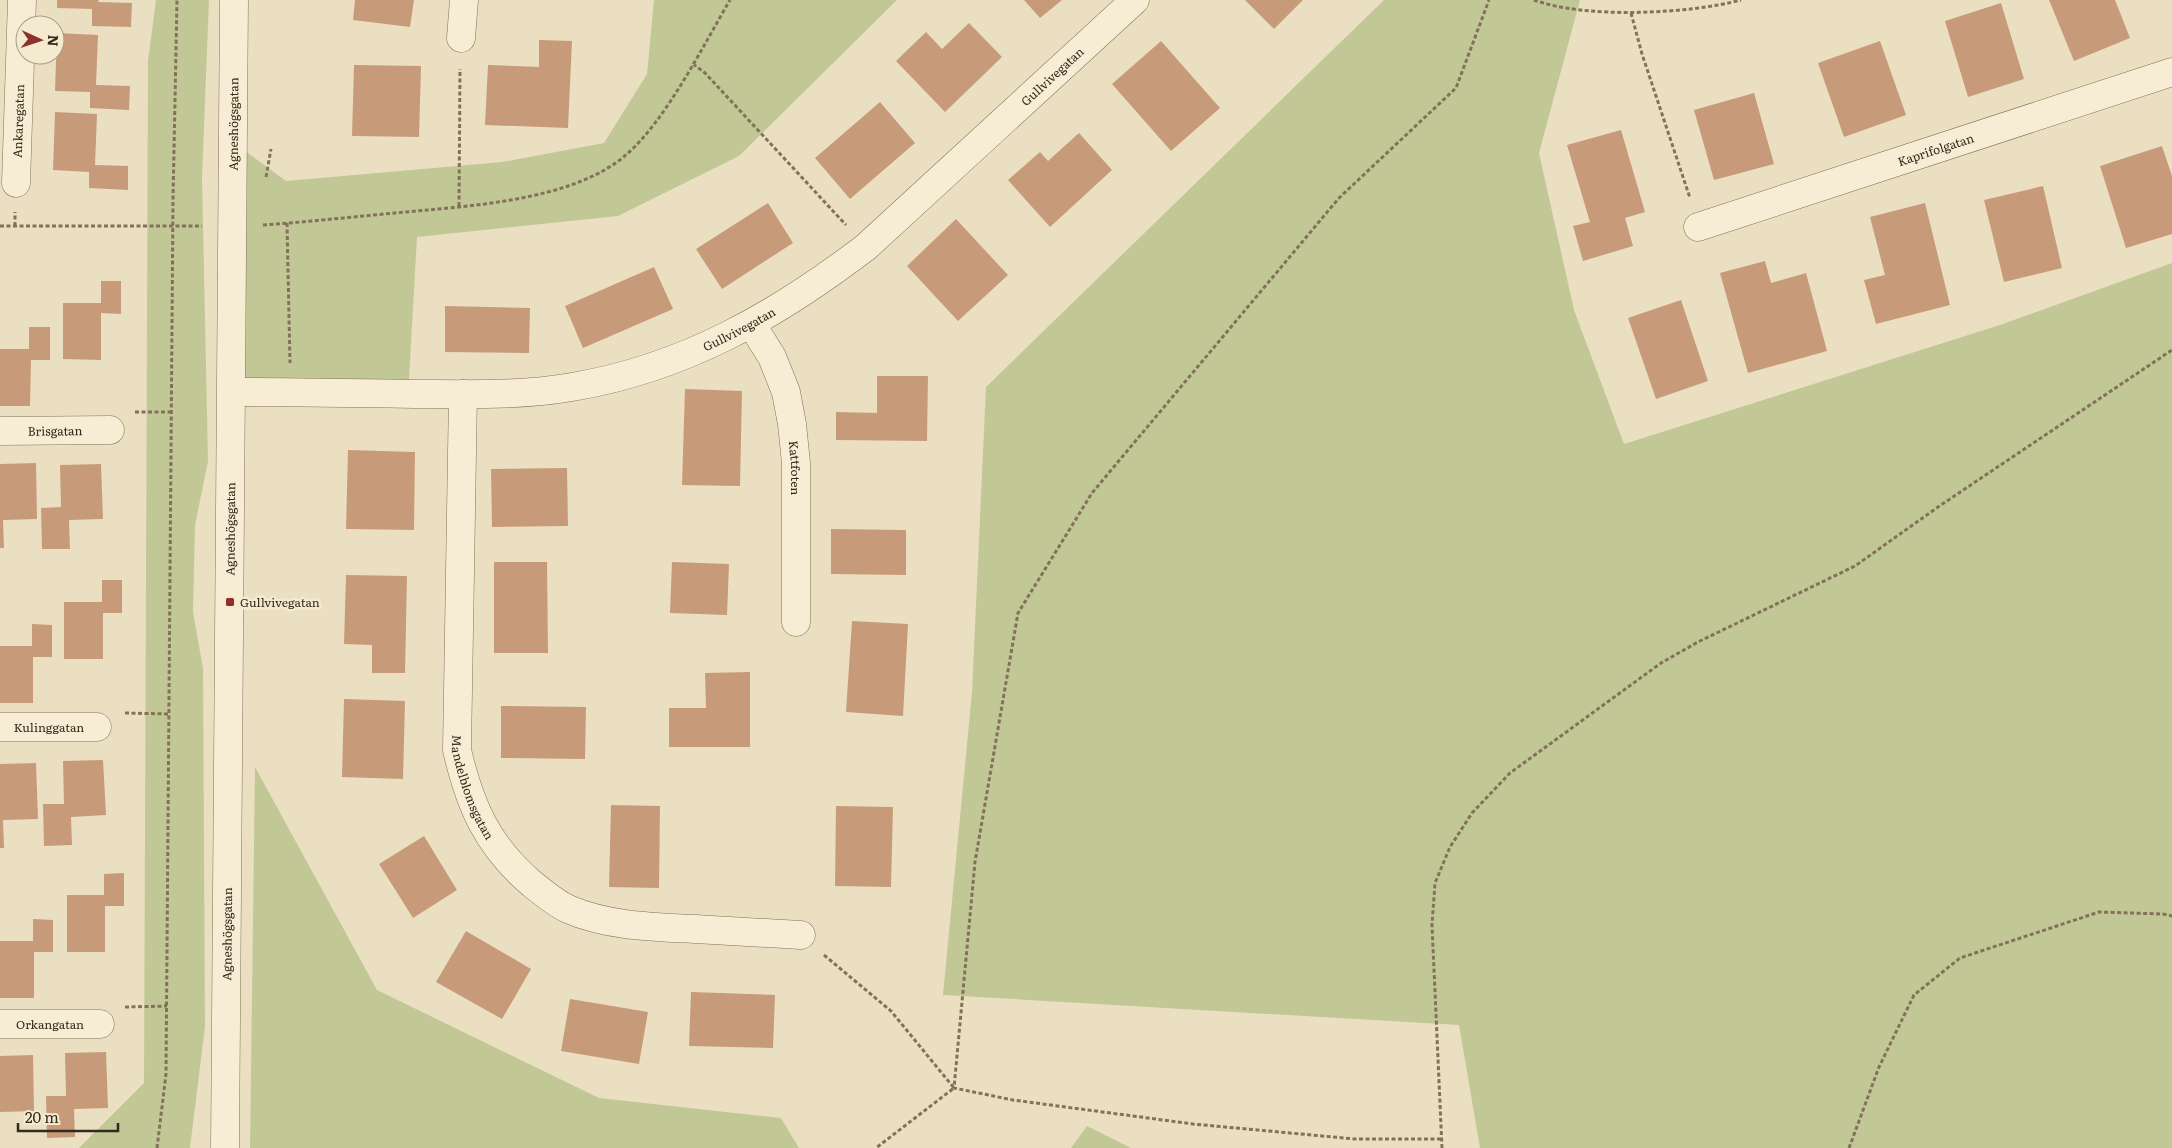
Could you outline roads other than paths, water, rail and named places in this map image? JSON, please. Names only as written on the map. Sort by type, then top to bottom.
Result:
[{"type":"street","name":"Ankaregatan","points":[[16,183],[10,59],[22,0]]},
{"type":"street","name":"Agneshögsgatan","points":[[225,1148],[234,0]]},
{"type":"street","points":[[461,38],[464,0]]},
{"type":"street","name":"Gullvivegatan","points":[[232,392],[463,394],[554,389],[612,378],[678,357],[752,325],[820,283],[866,247],[1135,0]]},
{"type":"street","name":"Kaprifolgatan","points":[[1698,227],[2172,72]]},
{"type":"street","name":"Kattfoten","points":[[752,325],[772,357],[786,392],[792,424],[796,463],[796,622]]},
{"type":"street","name":"Mandelblomsgatan","points":[[463,394],[457,750],[466,790],[488,835],[512,866],[542,893],[568,909],[602,920],[640,926],[801,935]]},
{"type":"street","name":"Brisgatan","points":[[0,431],[110,430]]},
{"type":"street","name":"Kulinggatan","points":[[0,727],[97,727]]},
{"type":"street","name":"Orkangatan","points":[[0,1024],[100,1024]]},
{"type":"place","name":"Gullvivegatan","points":[[230,602]]}]
